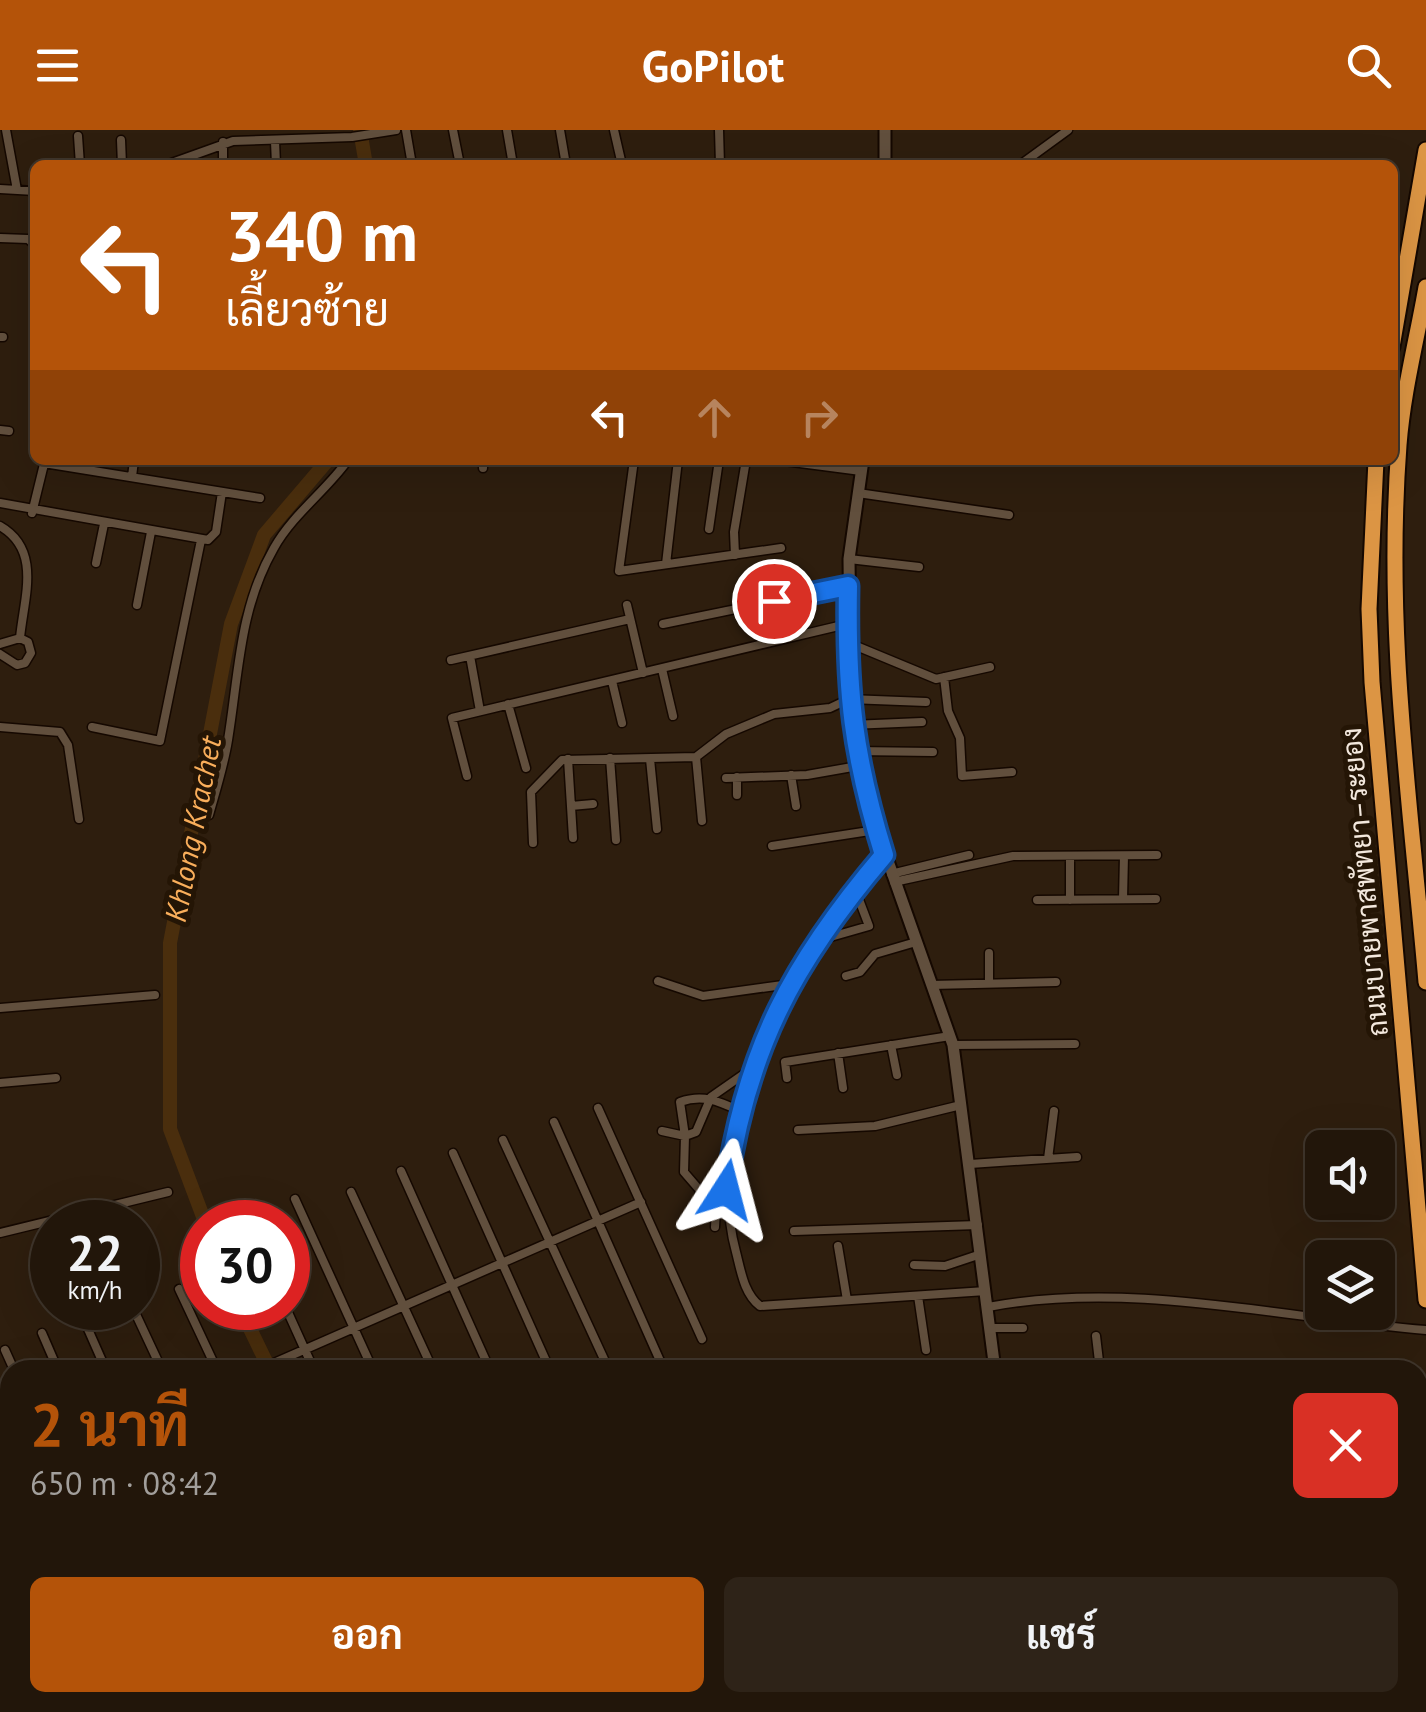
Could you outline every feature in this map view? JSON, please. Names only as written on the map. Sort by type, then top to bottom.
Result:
[{"type":"highway","points":[[1398,312],[1426,150]]},
{"type":"highway","name":"ถนนบายพาสพัทยา–ระยอง","points":[[1398,464],[1426,288]]},
{"type":"highway","name":"ถนนบายพาสพัทยา–ระยอง","points":[[1376,465],[1369,610],[1372,682],[1426,1300]]},
{"type":"highway","name":"ถนนบายพาสพัทยา–ระยอง","points":[[1398,465],[1393,581],[1396,687],[1426,982]]},
{"type":"street","points":[[6,130],[17,190]]},
{"type":"street","points":[[179,160],[222,142],[352,137],[396,130]]},
{"type":"street","points":[[406,130],[411,160]]},
{"type":"street","points":[[454,130],[459,160]]},
{"type":"street","points":[[507,130],[512,160]]},
{"type":"street","points":[[560,130],[565,160]]},
{"type":"street","points":[[614,130],[621,160]]},
{"type":"street","points":[[719,130],[720,160]]},
{"type":"street","points":[[885,130],[885,160]]},
{"type":"street","points":[[1027,160],[1068,130]]},
{"type":"street","points":[[78,136],[80,160]]},
{"type":"street","points":[[120,140],[122,160]]},
{"type":"street","points":[[275,141],[276,160]]},
{"type":"street","points":[[222,142],[224,160]]},
{"type":"street","points":[[0,189],[30,191]]},
{"type":"street","points":[[0,238],[30,239]]},
{"type":"street","points":[[32,512],[44,465]]},
{"type":"street","points":[[68,465],[260,498]]},
{"type":"street","points":[[132,476],[133,465]]},
{"type":"street","points":[[209,815],[228,742],[235,662],[258,578],[294,518],[328,488],[344,465]]},
{"type":"street","points":[[633,465],[620,571],[782,548]]},
{"type":"street","points":[[666,564],[677,465]]},
{"type":"street","points":[[710,528],[718,465]]},
{"type":"street","points":[[735,555],[734,532],[745,465]]},
{"type":"street","points":[[862,466],[848,586],[847,643],[855,750],[884,855],[951,1041],[994,1360]]},
{"type":"street","points":[[0,503],[32,512],[201,540],[214,536],[222,492]]},
{"type":"street","points":[[858,494],[1008,515]]},
{"type":"street","points":[[96,562],[104,524]]},
{"type":"street","points":[[0,526],[16,535],[28,558],[20,638]]},
{"type":"street","points":[[136,605],[151,532]]},
{"type":"street","points":[[92,727],[160,740],[201,540]]},
{"type":"street","points":[[849,559],[918,567]]},
{"type":"street","points":[[663,624],[848,586]]},
{"type":"street","points":[[627,605],[643,674]]},
{"type":"street","points":[[451,660],[630,619]]},
{"type":"street","points":[[466,776],[452,718],[848,624]]},
{"type":"street","points":[[20,638],[30,646],[29,659],[16,665],[2,649],[20,638]]},
{"type":"street","points":[[847,643],[929,676],[990,667]]},
{"type":"street","points":[[470,656],[480,710]]},
{"type":"street","points":[[662,669],[673,716]]},
{"type":"street","points":[[944,676],[948,712],[960,738],[962,776],[1012,772]]},
{"type":"street","points":[[612,681],[622,723]]},
{"type":"street","points":[[533,843],[531,792],[554,764],[568,758],[696,757],[748,722],[791,710],[830,708],[850,699],[926,702]]},
{"type":"street","points":[[508,704],[526,768]]},
{"type":"street","points":[[830,708],[851,722],[922,722]]},
{"type":"street","points":[[0,727],[60,732],[68,745],[79,819]]},
{"type":"street","points":[[855,750],[934,752]]},
{"type":"street","points":[[696,757],[702,821]]},
{"type":"street","points":[[568,758],[573,838]]},
{"type":"street","points":[[610,758],[616,840]]},
{"type":"street","points":[[650,759],[656,829]]},
{"type":"street","points":[[726,778],[858,766]]},
{"type":"street","points":[[791,774],[796,806]]},
{"type":"street","points":[[737,777],[738,795]]},
{"type":"street","points":[[571,806],[593,804]]},
{"type":"street","points":[[772,846],[876,830]]},
{"type":"street","points":[[884,855],[818,935],[790,984],[754,1067],[740,1111],[727,1206],[750,1298],[760,1306],[986,1291]]},
{"type":"street","points":[[892,878],[969,855]]},
{"type":"street","points":[[892,878],[1013,856],[1157,855]]},
{"type":"street","points":[[1070,856],[1070,900]]},
{"type":"street","points":[[1123,899],[1124,856]]},
{"type":"street","points":[[826,938],[869,926],[855,889]]},
{"type":"street","points":[[1036,900],[1156,899]]},
{"type":"street","points":[[846,976],[860,972],[875,954],[916,942]]},
{"type":"street","points":[[989,953],[989,983]]},
{"type":"street","points":[[658,981],[703,996],[790,984]]},
{"type":"street","points":[[931,985],[1056,982]]},
{"type":"street","points":[[0,1008],[154,995]]},
{"type":"street","points":[[786,1078],[785,1062],[891,1045],[951,1041],[1075,1044]]},
{"type":"street","points":[[891,1045],[896,1074]]},
{"type":"street","points":[[838,1054],[843,1088]]},
{"type":"street","points":[[716,1227],[716,1208],[684,1172],[685,1136],[680,1102],[711,1098],[754,1067]]},
{"type":"street","points":[[0,1084],[56,1078]]},
{"type":"street","points":[[711,1098],[740,1111]]},
{"type":"street","points":[[662,1131],[685,1136],[696,1132],[711,1098]]},
{"type":"street","points":[[798,1130],[875,1126],[962,1105]]},
{"type":"street","points":[[598,1108],[702,1339]]},
{"type":"street","points":[[1048,1159],[1054,1111]]},
{"type":"street","points":[[554,1122],[661,1360]]},
{"type":"street","points":[[504,1140],[604,1360]]},
{"type":"street","points":[[453,1153],[546,1360]]},
{"type":"street","points":[[970,1164],[1077,1158]]},
{"type":"street","points":[[401,1171],[486,1360]]},
{"type":"street","points":[[0,1233],[168,1192]]},
{"type":"street","points":[[350,1192],[428,1360]]},
{"type":"street","points":[[294,1199],[370,1360]]},
{"type":"street","points":[[283,1360],[640,1202]]},
{"type":"street","points":[[716,1208],[727,1206]]},
{"type":"street","points":[[794,1231],[978,1225]]},
{"type":"street","points":[[838,1246],[847,1300]]},
{"type":"street","points":[[914,1265],[945,1266],[981,1254]]},
{"type":"street","points":[[179,1289],[212,1360]]},
{"type":"street","points":[[918,1296],[926,1350]]},
{"type":"street","points":[[988,1307],[1070,1296],[1127,1298],[1426,1330]]},
{"type":"street","points":[[990,1328],[1023,1328]]},
{"type":"street","points":[[88,1330],[102,1360]]},
{"type":"street","points":[[143,1330],[157,1360]]},
{"type":"street","points":[[296,1330],[310,1360]]},
{"type":"street","points":[[42,1333],[54,1360]]},
{"type":"street","points":[[1096,1336],[1099,1360]]},
{"type":"street","points":[[5,1350],[10,1360]]},
{"type":"waterway","name":"Khlong Krachet","points":[[360,130],[365,160]]},
{"type":"waterway","name":"Khlong Krachet","points":[[197,1200],[170,1129],[170,943],[231,624],[264,535],[324,465]]},
{"type":"waterway","name":"Khlong Krachet","points":[[251,1330],[265,1360]]},
{"type":"route","points":[[726,1190],[740,1111],[754,1067],[790,984],[835,911],[884,855],[864,793],[851,724],[848,586],[774,601]]}]
